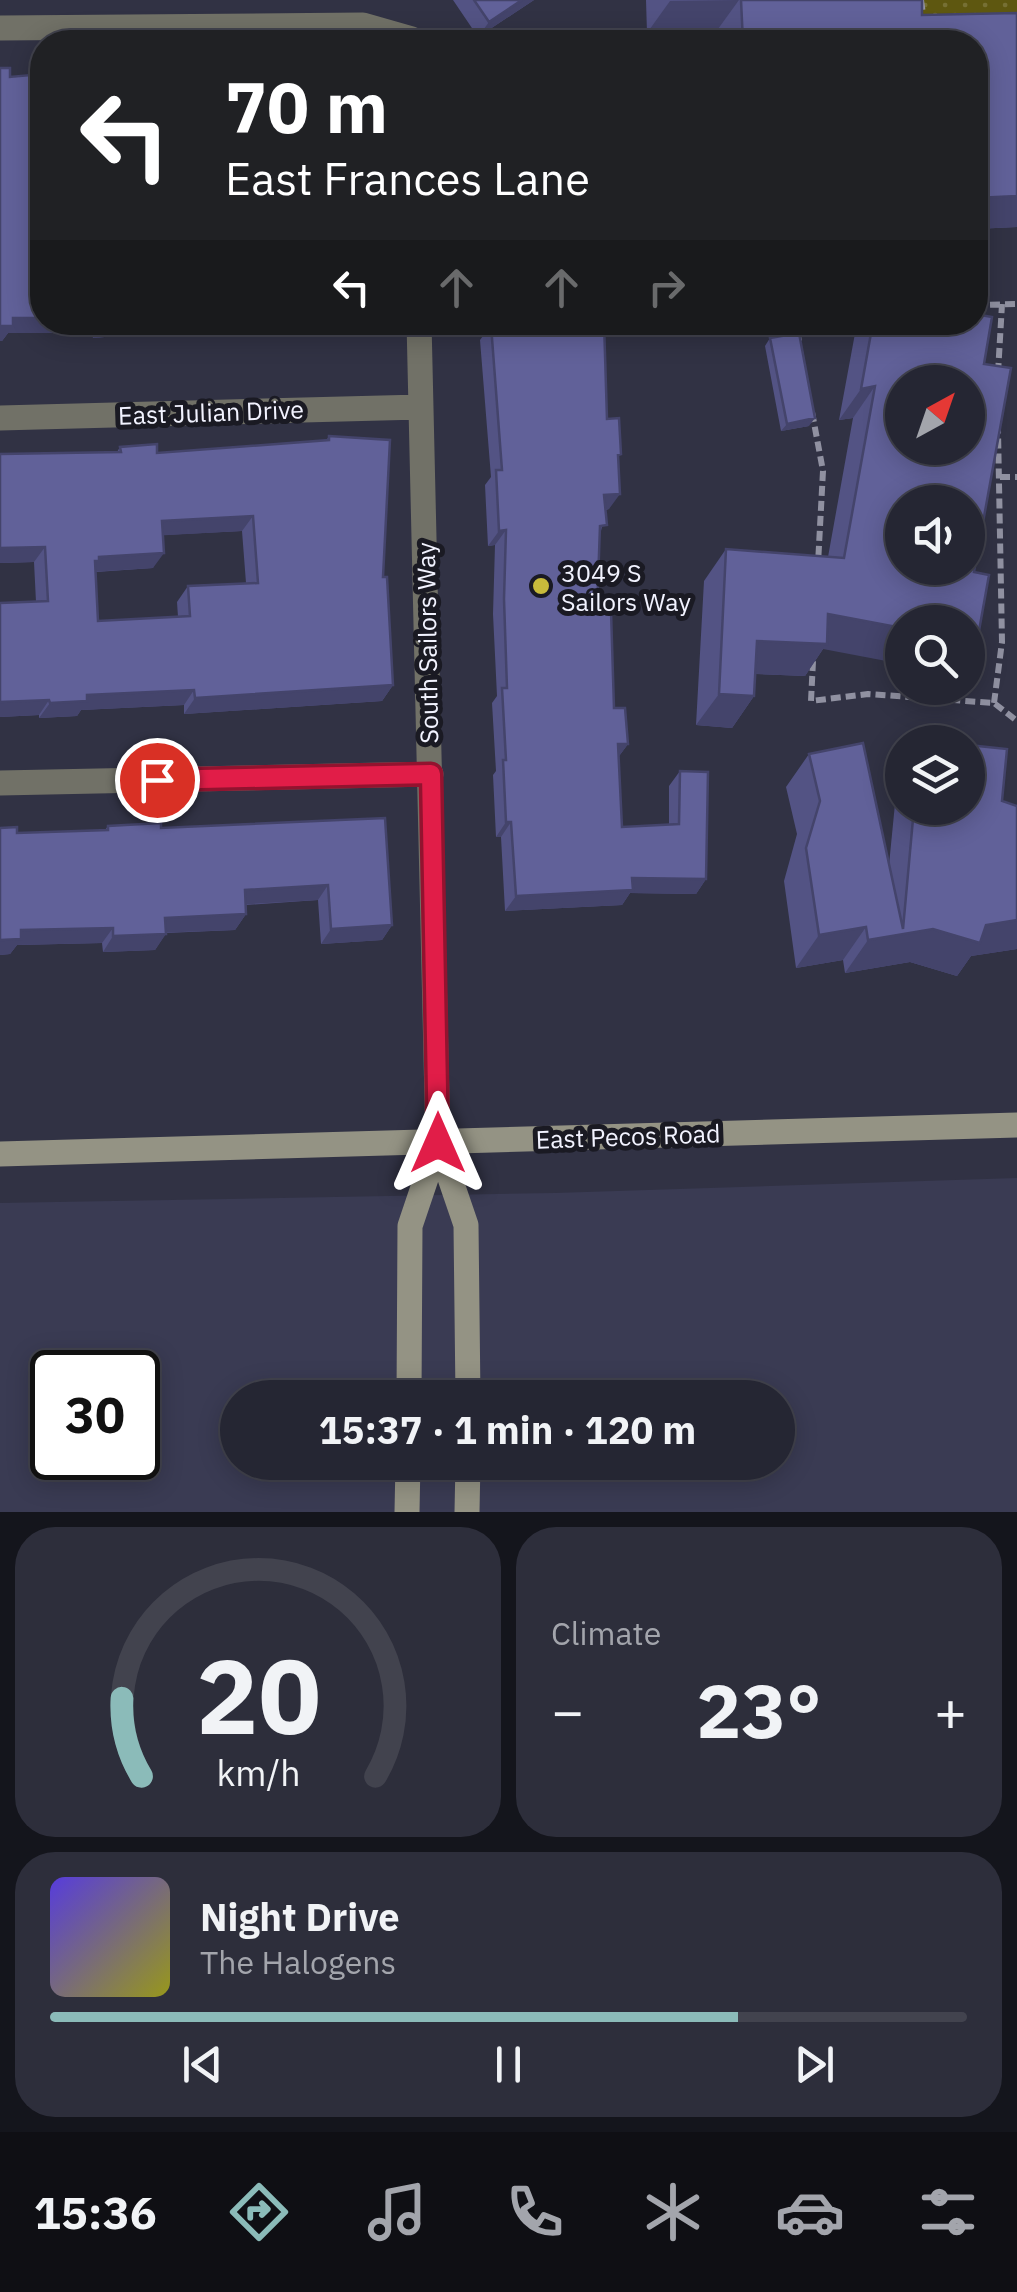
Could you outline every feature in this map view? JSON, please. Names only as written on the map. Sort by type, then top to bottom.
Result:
[{"type":"main road","name":"East Pecos Road","points":[[0,1154],[1017,1124]]},
{"type":"main road","points":[[409,1380],[410,1226],[438,1143]]},
{"type":"main road","points":[[438,1143],[466,1225],[468,1380]]},
{"type":"main road","points":[[407,1512],[408,1480]]},
{"type":"main road","points":[[467,1512],[468,1480]]},
{"type":"street","points":[[0,28],[362,25],[378,30]]},
{"type":"street","name":"South Sailors Way","points":[[419,335],[438,1143]]},
{"type":"street","name":"East Julian Drive","points":[[0,418],[421,406]]},
{"type":"street","points":[[0,783],[431,774]]},
{"type":"path","points":[[921,0],[924,30]]},
{"type":"path","points":[[997,377],[1002,304]]},
{"type":"path","points":[[988,305],[1017,304]]},
{"type":"path","points":[[797,335],[802,360]]},
{"type":"path","points":[[809,397],[822,471],[818,567]]},
{"type":"path","points":[[994,703],[1002,642],[998,428]]},
{"type":"path","points":[[1000,478],[1017,478]]},
{"type":"path","points":[[814,644],[810,701],[868,694],[994,703],[1017,721]]},
{"type":"shaded area","points":[[918,0],[1017,0],[1017,29],[922,30]]},
{"type":"shaded area","points":[[1017,1178],[1017,1512],[0,1512],[0,1203],[555,1193]]},
{"type":"building","points":[[474,0],[522,0],[489,22]]},
{"type":"building","points":[[741,0],[922,0],[922,15],[1017,13],[1017,196],[988,197],[988,30],[742,30]]},
{"type":"building","points":[[0,68],[10,68],[10,77],[30,75],[30,318],[13,318],[13,326],[0,326]]},
{"type":"building","points":[[988,316],[992,317],[984,364],[1011,368],[985,511],[985,485],[885,485],[885,585],[985,585],[985,574],[989,575],[984,605],[885,605],[885,625],[828,614],[827,644],[757,641],[754,696],[719,694],[726,549],[844,558],[875,386],[861,389],[871,335],[988,335]]},
{"type":"building","points":[[492,335],[604,335],[607,419],[619,418],[620,494],[604,495],[607,525],[600,526],[597,611],[611,611],[614,708],[625,708],[628,744],[618,744],[622,827],[679,824],[680,771],[708,772],[706,879],[632,878],[633,890],[516,896],[503,760],[502,688],[507,688],[506,530],[499,531],[496,470],[502,470]]},
{"type":"building","points":[[799,335],[815,418],[787,424],[770,338]]},
{"type":"building","points":[[329,436],[390,440],[383,577],[387,577],[393,685],[195,698],[194,690],[87,695],[87,701],[0,702],[0,603],[48,601],[45,547],[0,548],[0,454],[121,452],[120,447],[157,444],[157,453],[329,440]],"holes":[[[253,516],[258,583],[188,586],[190,616],[98,621],[95,561],[99,557],[164,553],[162,521]]]},
{"type":"building","points":[[863,743],[903,929],[912,825],[985,825],[985,747],[1007,749],[1002,801],[1017,806],[1017,920],[986,925],[980,943],[933,929],[868,940],[866,927],[819,935],[806,848],[820,801],[809,754]]},
{"type":"building","points":[[385,818],[392,925],[331,929],[328,885],[245,890],[246,914],[165,918],[166,934],[113,936],[113,928],[21,930],[21,939],[0,940],[0,828],[17,827],[17,833],[108,830],[108,826],[161,823],[161,828]]},
{"type":"place","name":"3049 S Sailors Way","points":[[541,586]]},
{"type":"route","points":[[157,780],[431,774],[438,1143]]}]
